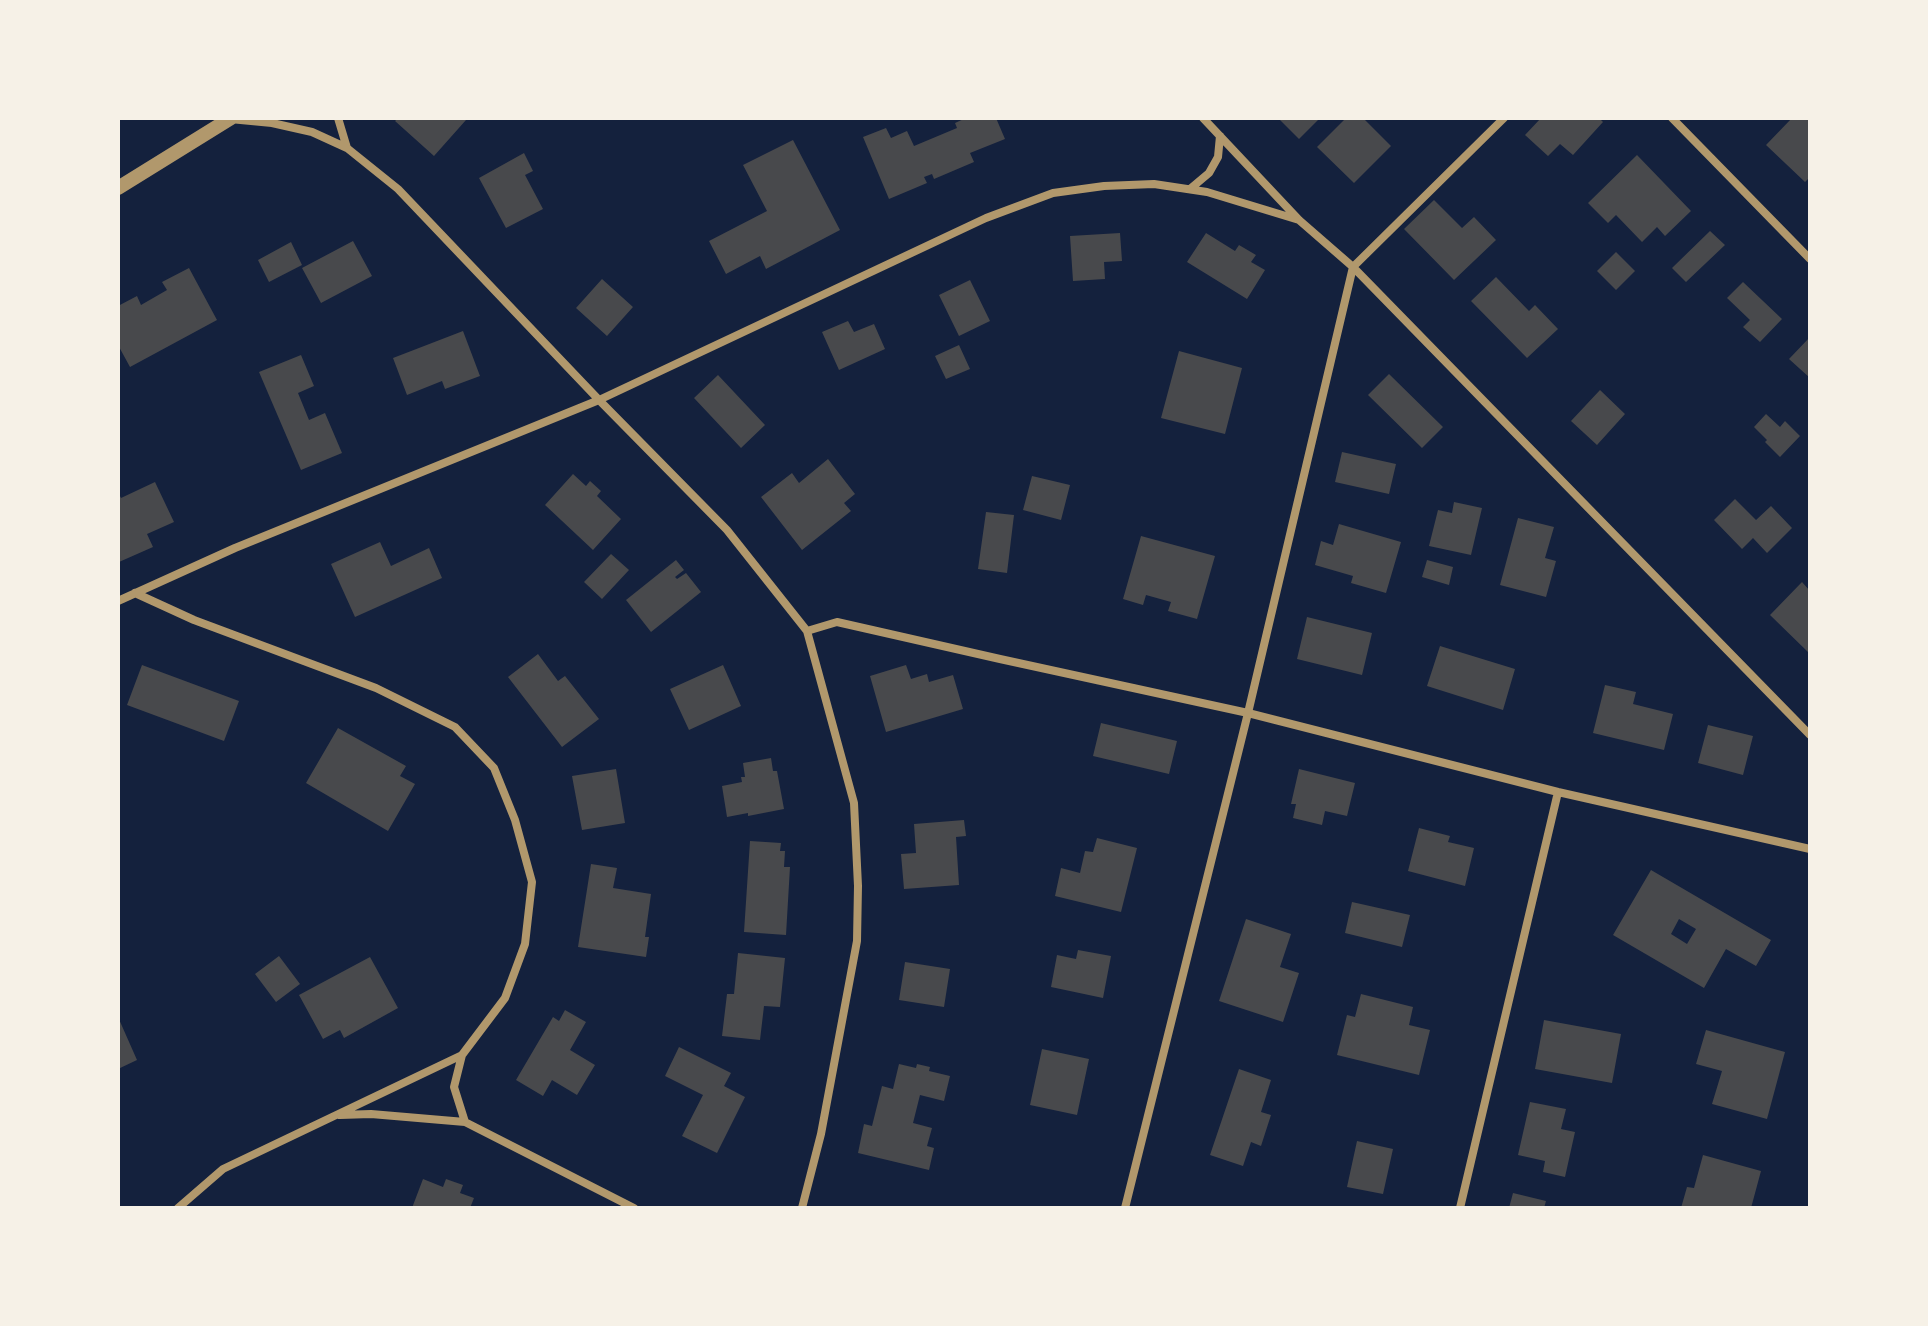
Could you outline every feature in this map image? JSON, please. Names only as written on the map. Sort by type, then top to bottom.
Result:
[{"type":"street","points":[[118,188],[230,118],[312,132],[347,148],[398,189],[727,530],[807,631],[854,803],[858,886],[857,941],[821,1134],[802,1208]]},
{"type":"street","points":[[338,118],[347,148]]},
{"type":"street","points":[[1203,118],[1299,220],[1353,267],[1810,735]]},
{"type":"street","points":[[1125,1208],[1248,713],[1353,267],[1504,118]]},
{"type":"street","points":[[1672,118],[1810,259]]},
{"type":"street","points":[[1190,189],[1209,173],[1218,157],[1220,136]]},
{"type":"street","points":[[118,601],[235,548],[599,400],[986,218],[1053,193],[1154,184],[1207,192],[1299,220]]},
{"type":"street","points":[[135,593],[194,620],[376,688],[455,727],[494,768],[515,820],[532,882],[525,944],[505,998],[462,1055],[454,1087],[465,1122]]},
{"type":"street","points":[[807,631],[837,622],[1248,713],[1558,792],[1810,849]]},
{"type":"street","points":[[1460,1208],[1558,792]]},
{"type":"street","points":[[178,1208],[223,1169],[462,1055]]},
{"type":"street","points":[[334,1115],[371,1114],[465,1122],[634,1208]]},
{"type":"building","points":[[398,118],[466,120],[434,156],[395,121]]},
{"type":"building","points":[[966,118],[996,118],[1005,139],[970,153],[974,162],[934,179],[932,174],[924,177],[927,183],[889,199],[863,137],[886,128],[891,138],[907,131],[914,146],[957,128],[955,123]]},
{"type":"building","points":[[1278,118],[1320,118],[1299,139]]},
{"type":"building","points":[[1346,118],[1363,118],[1391,146],[1354,183],[1317,147]]},
{"type":"building","points":[[1541,118],[1599,118],[1603,122],[1573,155],[1560,144],[1548,156],[1525,135]]},
{"type":"building","points":[[1792,118],[1810,118],[1810,177],[1805,182],[1766,145]]},
{"type":"building","points":[[793,140],[840,230],[766,269],[760,256],[726,274],[709,241],[767,211],[743,165]]},
{"type":"building","points":[[524,153],[533,171],[525,175],[543,209],[506,228],[479,178]]},
{"type":"building","points":[[1637,155],[1691,211],[1665,236],[1657,227],[1642,242],[1616,215],[1608,223],[1588,203]]},
{"type":"building","points":[[1434,200],[1462,228],[1474,217],[1496,240],[1454,280],[1404,229]]},
{"type":"building","points":[[1710,231],[1725,245],[1686,282],[1672,268]]},
{"type":"building","points":[[1120,233],[1122,261],[1104,262],[1105,279],[1073,281],[1070,236]]},
{"type":"building","points":[[1206,233],[1235,251],[1239,245],[1256,255],[1251,262],[1265,270],[1247,299],[1187,262]]},
{"type":"building","points":[[353,241],[372,276],[321,303],[302,268]]},
{"type":"building","points":[[291,242],[302,265],[269,282],[258,260]]},
{"type":"building","points":[[1616,252],[1635,271],[1616,290],[1597,271]]},
{"type":"building","points":[[189,268],[217,320],[130,367],[118,345],[118,306],[137,296],[141,305],[167,290],[162,282]]},
{"type":"building","points":[[1496,277],[1529,311],[1535,305],[1558,329],[1527,358],[1471,301]]},
{"type":"building","points":[[602,279],[633,307],[607,336],[576,308]]},
{"type":"building","points":[[970,280],[990,321],[959,336],[939,295]]},
{"type":"building","points":[[1743,282],[1782,319],[1760,342],[1743,327],[1750,320],[1727,298]]},
{"type":"building","points":[[848,321],[854,332],[874,324],[885,349],[839,370],[822,332]]},
{"type":"building","points":[[463,331],[480,376],[445,389],[442,381],[407,395],[393,358]]},
{"type":"building","points":[[1810,337],[1810,378],[1789,359]]},
{"type":"building","points":[[959,345],[970,369],[946,379],[935,356]]},
{"type":"building","points":[[1179,351],[1242,368],[1225,434],[1161,418]]},
{"type":"building","points":[[301,355],[314,386],[298,393],[309,420],[325,413],[342,453],[301,470],[259,372]]},
{"type":"building","points":[[1389,374],[1443,427],[1422,448],[1368,395]]},
{"type":"building","points":[[718,375],[765,425],[741,448],[694,398]]},
{"type":"building","points":[[1600,390],[1625,414],[1597,445],[1571,421]]},
{"type":"building","points":[[1766,414],[1780,427],[1785,421],[1800,436],[1780,457],[1754,427]]},
{"type":"building","points":[[1342,452],[1396,464],[1389,494],[1335,482]]},
{"type":"building","points":[[828,459],[855,494],[844,503],[851,511],[802,550],[761,497],[792,473],[799,483]]},
{"type":"building","points":[[573,474],[586,486],[590,481],[601,491],[597,496],[621,519],[593,550],[545,505]]},
{"type":"building","points":[[1032,476],[1070,485],[1061,520],[1023,510]]},
{"type":"building","points":[[155,482],[174,522],[147,534],[153,547],[119,562],[118,492],[121,498]]},
{"type":"building","points":[[1735,499],[1756,520],[1771,506],[1792,528],[1767,553],[1753,538],[1742,549],[1714,520]]},
{"type":"building","points":[[1454,502],[1482,508],[1471,555],[1429,546],[1438,510],[1452,513]]},
{"type":"building","points":[[986,512],[1014,515],[1007,573],[978,569]]},
{"type":"building","points":[[1518,518],[1554,527],[1545,558],[1556,561],[1546,597],[1500,585]]},
{"type":"building","points":[[1339,524],[1401,542],[1386,593],[1351,583],[1353,576],[1315,565],[1321,541],[1333,545]]},
{"type":"building","points":[[1141,536],[1215,556],[1197,619],[1168,611],[1171,602],[1146,595],[1143,605],[1123,599]]},
{"type":"building","points":[[380,542],[391,566],[429,548],[442,578],[355,617],[331,564]]},
{"type":"building","points":[[611,554],[629,570],[602,599],[584,582]]},
{"type":"building","points":[[676,560],[684,570],[675,577],[677,579],[686,573],[701,592],[651,632],[626,600]]},
{"type":"building","points":[[1427,560],[1453,567],[1449,585],[1422,577]]},
{"type":"building","points":[[1802,582],[1810,591],[1810,654],[1770,615]]},
{"type":"building","points":[[1307,617],[1372,633],[1362,675],[1297,659]]},
{"type":"building","points":[[1440,646],[1515,669],[1503,710],[1427,686]]},
{"type":"building","points":[[538,654],[558,681],[565,676],[599,719],[562,747],[508,677]]},
{"type":"building","points":[[142,665],[239,701],[224,741],[127,705]]},
{"type":"building","points":[[723,665],[741,706],[689,730],[670,689]]},
{"type":"building","points":[[906,665],[911,679],[927,674],[929,682],[953,675],[963,709],[886,732],[870,676]]},
{"type":"building","points":[[1605,685],[1636,692],[1633,704],[1673,714],[1664,750],[1593,733]]},
{"type":"building","points":[[1101,723],[1177,741],[1169,774],[1093,756]]},
{"type":"building","points":[[1708,725],[1753,736],[1743,775],[1698,763]]},
{"type":"building","points":[[338,728],[406,766],[400,776],[415,784],[388,831],[306,783]]},
{"type":"building","points":[[771,758],[773,771],[777,771],[784,809],[727,817],[722,786],[742,782],[741,777],[745,777],[743,763]]},
{"type":"building","points":[[616,769],[625,823],[582,830],[572,776]]},
{"type":"building","points":[[1299,769],[1355,783],[1347,816],[1325,811],[1322,825],[1293,818],[1296,804],[1291,804]]},
{"type":"building","points":[[964,820],[966,836],[956,837],[959,885],[904,889],[901,854],[916,853],[914,824]]},
{"type":"building","points":[[1419,828],[1450,836],[1448,842],[1474,848],[1465,886],[1408,871]]},
{"type":"building","points":[[1097,838],[1137,848],[1121,912],[1055,896],[1061,868],[1080,873],[1085,851],[1093,852]]},
{"type":"building","points":[[750,841],[781,843],[780,851],[785,851],[784,867],[790,867],[786,935],[744,932]]},
{"type":"building","points":[[591,864],[617,868],[613,888],[651,894],[645,937],[649,937],[646,957],[578,947]]},
{"type":"building","points":[[1651,870],[1771,940],[1756,966],[1726,949],[1704,988],[1613,935]],"holes":[[[1679,919],[1696,929],[1687,944],[1671,934]]]},
{"type":"building","points":[[1352,902],[1410,915],[1402,947],[1345,933]]},
{"type":"building","points":[[1246,919],[1291,934],[1280,967],[1299,973],[1283,1022],[1219,1001]]},
{"type":"building","points":[[1078,950],[1111,956],[1103,998],[1051,987],[1057,955],[1076,959]]},
{"type":"building","points":[[738,953],[785,958],[780,1007],[764,1006],[760,1040],[722,1036],[727,994],[734,994]]},
{"type":"building","points":[[279,956],[300,984],[276,1002],[255,974]]},
{"type":"building","points":[[370,957],[398,1008],[344,1038],[340,1030],[323,1039],[299,995]]},
{"type":"building","points":[[905,962],[950,969],[944,1007],[899,1000]]},
{"type":"building","points":[[1361,994],[1413,1007],[1409,1025],[1430,1030],[1419,1075],[1337,1055],[1347,1015],[1355,1017]]},
{"type":"building","points":[[565,1010],[586,1022],[570,1050],[595,1065],[577,1095],[552,1080],[543,1096],[516,1080],[553,1017],[559,1021]]},
{"type":"building","points":[[118,1017],[137,1060],[118,1069]]},
{"type":"building","points":[[1544,1020],[1621,1034],[1612,1083],[1535,1069]]},
{"type":"building","points":[[1706,1030],[1785,1052],[1767,1119],[1712,1104],[1722,1071],[1696,1064]]},
{"type":"building","points":[[679,1047],[731,1073],[724,1086],[745,1097],[717,1153],[682,1136],[703,1095],[665,1076]]},
{"type":"building","points":[[1042,1049],[1089,1059],[1077,1115],[1030,1105]]},
{"type":"building","points":[[899,1064],[930,1067],[929,1071],[950,1076],[944,1101],[920,1095],[913,1123],[932,1128],[927,1146],[934,1148],[929,1170],[858,1153],[864,1124],[872,1126],[882,1086],[893,1089]]},
{"type":"building","points":[[1239,1069],[1271,1080],[1261,1112],[1271,1115],[1261,1146],[1251,1142],[1243,1166],[1210,1155]]},
{"type":"building","points":[[1530,1102],[1566,1109],[1561,1129],[1575,1132],[1565,1177],[1543,1172],[1545,1161],[1518,1155]]},
{"type":"building","points":[[1357,1141],[1393,1149],[1383,1194],[1347,1187]]},
{"type":"building","points":[[1703,1155],[1761,1171],[1751,1208],[1681,1208],[1687,1187],[1694,1188]]},
{"type":"building","points":[[423,1179],[443,1187],[446,1179],[463,1185],[460,1193],[474,1198],[470,1208],[412,1208]]},
{"type":"building","points":[[1513,1193],[1546,1201],[1544,1208],[1509,1208]]}]
